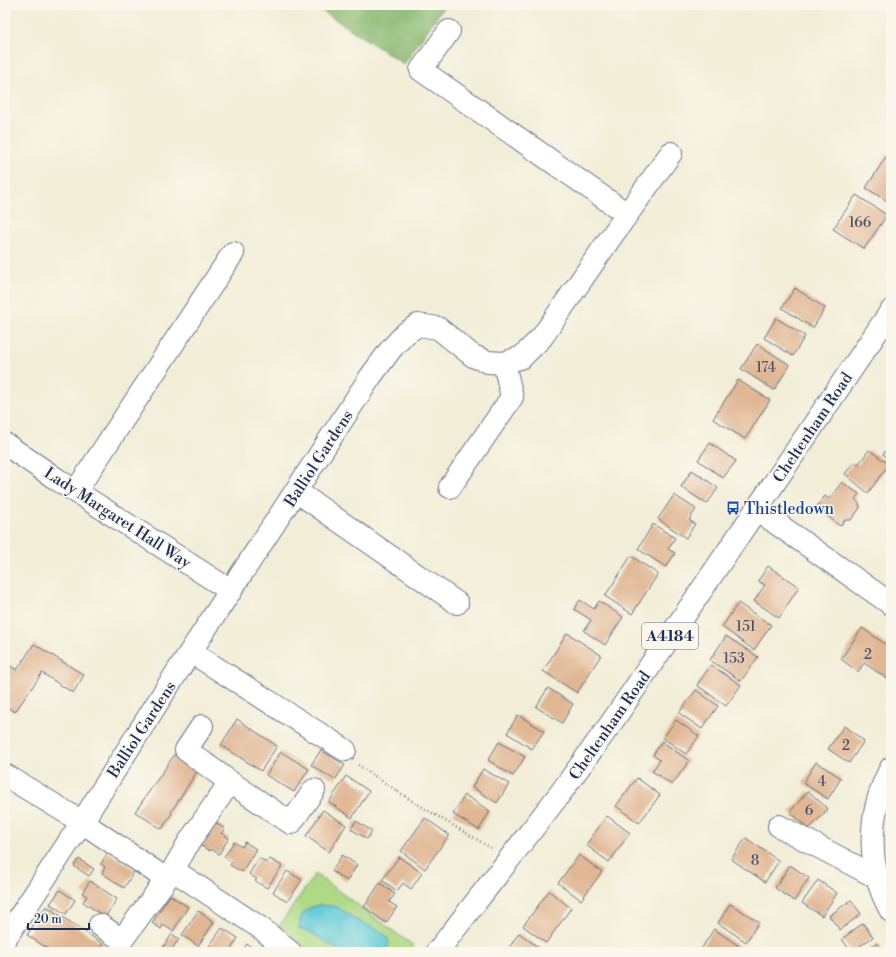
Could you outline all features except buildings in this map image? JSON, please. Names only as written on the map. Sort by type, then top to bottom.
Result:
[{"type":"street","points":[[449,31],[421,70],[627,214]]},
{"type":"street","name":"Balliol Gardens","points":[[5,939],[82,822],[168,686],[371,376],[391,349],[406,333],[418,325],[438,328],[473,356],[488,362],[504,363],[522,357],[542,337],[611,236],[671,153]]},
{"type":"street","points":[[76,491],[233,253]]},
{"type":"street","name":"Cheltenham Road","points":[[437,952],[559,795],[612,722],[891,311]]},
{"type":"street","points":[[450,487],[512,397],[504,363]]},
{"type":"street","name":"Lady Margaret Hall Way","points":[[5,444],[231,590]]},
{"type":"street","points":[[296,491],[457,603]]},
{"type":"street","points":[[756,509],[891,604]]},
{"type":"street","points":[[191,652],[346,750]]},
{"type":"street","points":[[202,726],[186,750],[291,823],[314,790]]},
{"type":"street","points":[[891,768],[875,808],[872,825],[872,843],[878,878],[883,897],[891,911]]},
{"type":"street","points":[[5,775],[262,929],[286,951]]},
{"type":"street","points":[[100,924],[122,940],[169,874],[230,782]]},
{"type":"street","points":[[779,826],[878,878]]},
{"type":"path","points":[[346,750],[345,757],[405,796],[510,858]]},
{"type":"green space","points":[[313,5],[445,5],[404,64]]},
{"type":"green space","points":[[315,874],[414,946],[409,952],[311,952],[279,926]]},
{"type":"water","points":[[321,905],[339,908],[355,919],[384,934],[388,941],[386,952],[341,952],[310,932],[299,929],[301,917],[304,912],[312,907]]},
{"type":"place","name":"Thistledown","points":[[733,508]]}]
